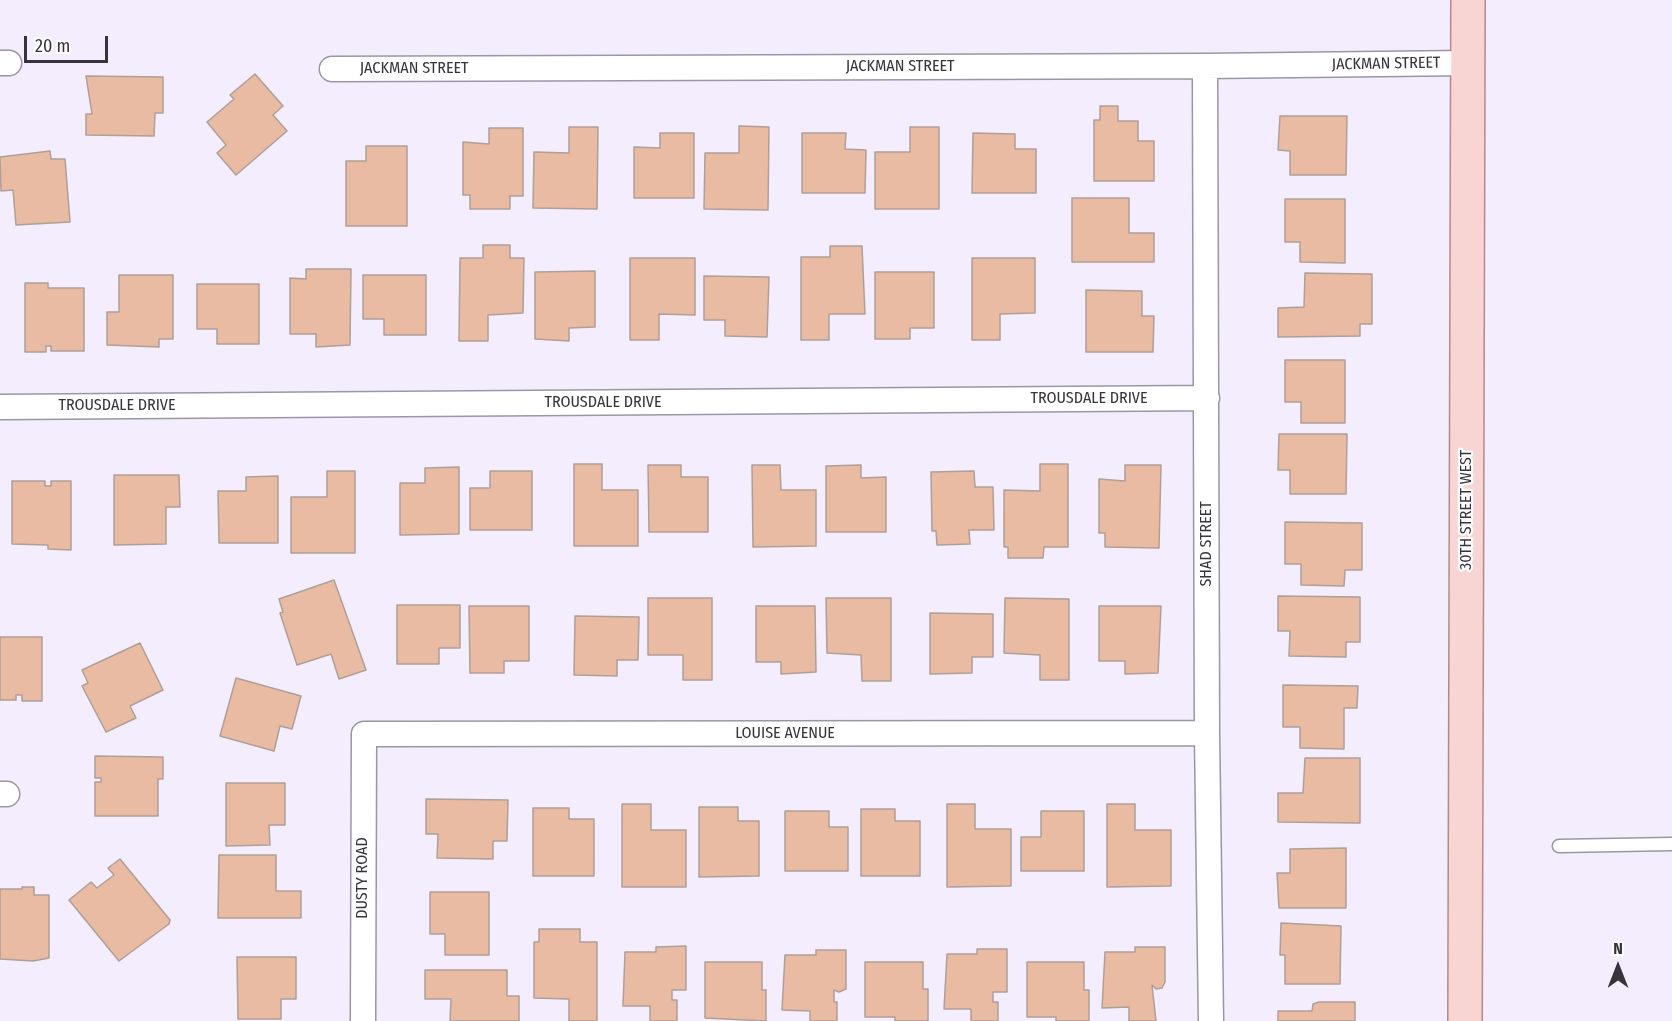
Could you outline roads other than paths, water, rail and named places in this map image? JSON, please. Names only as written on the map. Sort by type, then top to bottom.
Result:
[{"type":"main road","name":"30TH STREET WEST","points":[[1465,1021],[1468,0]]},
{"type":"street","name":"JACKMAN STREET","points":[[332,69],[1468,63]]},
{"type":"street","name":"SHAD STREET","points":[[1205,66],[1206,734],[1211,1021]]},
{"type":"street","name":"TROUSDALE DRIVE","points":[[0,407],[1206,398]]},
{"type":"street","name":"LOUISE AVENUE","points":[[364,734],[1206,734]]},
{"type":"street","name":"DUSTY ROAD","points":[[363,1021],[364,734]]},
{"type":"lane","points":[[1559,846],[1672,844]]}]
